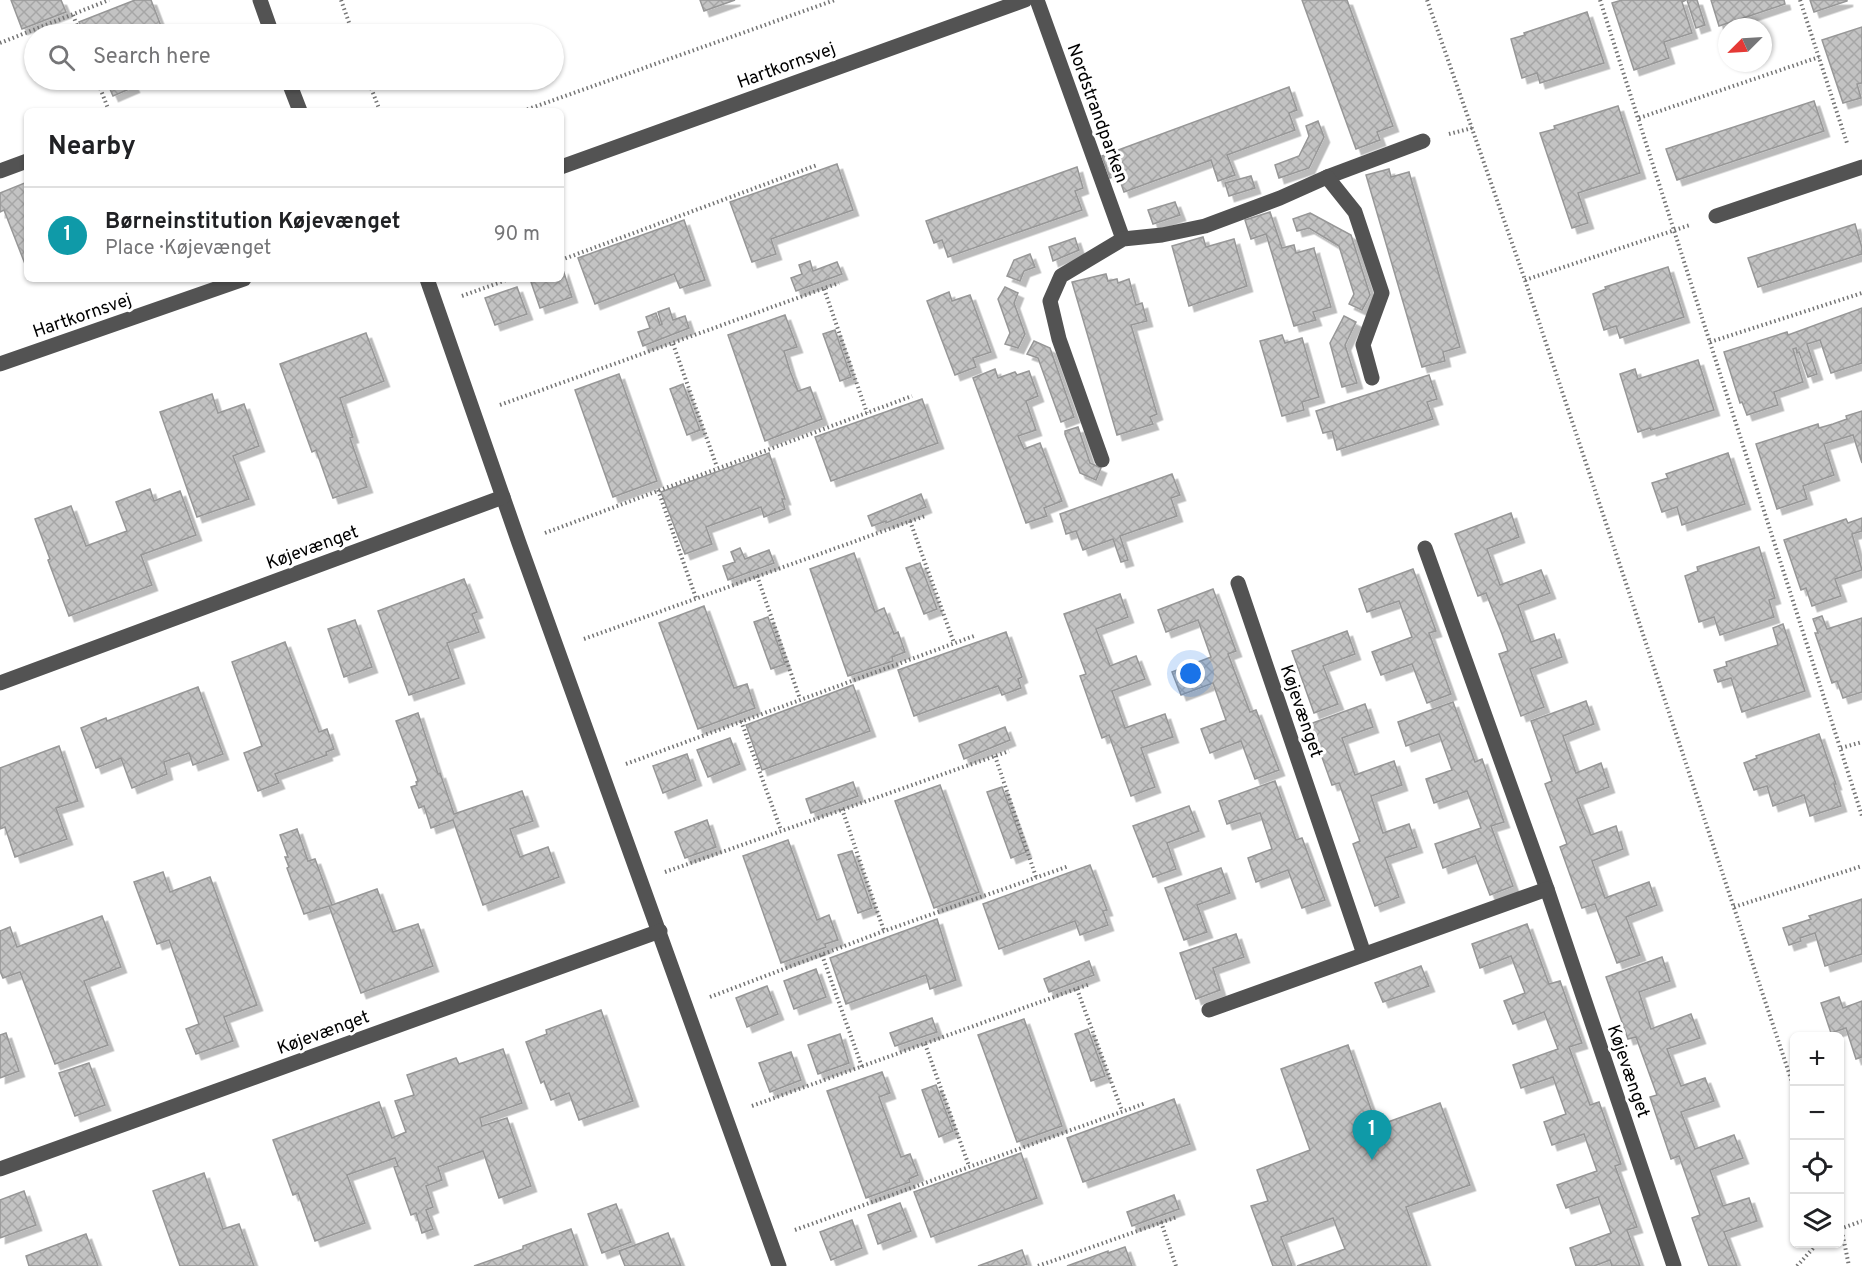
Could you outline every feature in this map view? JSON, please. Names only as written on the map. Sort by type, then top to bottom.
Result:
[{"type":"street","points":[[260,0],[268,24]]},
{"type":"street","name":"Hartkornsvej","points":[[564,166],[1025,0]]},
{"type":"street","name":"Nordstrandparken","points":[[1037,0],[1123,239]]},
{"type":"street","points":[[292,90],[299,108]]},
{"type":"street","points":[[1102,460],[1059,339],[1050,300],[1061,276],[1123,239],[1162,235],[1205,226],[1422,141]]},
{"type":"street","points":[[0,171],[24,162]]},
{"type":"street","points":[[1716,216],[1859,168]]},
{"type":"street","points":[[1327,177],[1355,212],[1382,294],[1363,345],[1372,378]]},
{"type":"street","name":"Hartkornsvej","points":[[0,364],[235,282]]},
{"type":"street","points":[[428,282],[519,543],[779,1266]]},
{"type":"street","name":"Køjevænget","points":[[0,683],[503,497]]},
{"type":"street","name":"Køjevænget","points":[[1425,548],[1547,889],[1674,1266]]},
{"type":"street","name":"Køjevænget","points":[[1238,583],[1364,954]]},
{"type":"street","points":[[1209,1010],[1547,889]]},
{"type":"street","name":"Køjevænget","points":[[0,1169],[660,931]]},
{"type":"path","points":[[50,24],[109,0]]},
{"type":"path","points":[[340,0],[349,24]]},
{"type":"path","points":[[531,108],[835,0]]},
{"type":"path","points":[[1427,0],[1525,280],[1793,1086]]},
{"type":"path","points":[[1600,0],[1862,816]]},
{"type":"path","points":[[1800,0],[1859,168]]},
{"type":"path","points":[[73,15],[76,24]]},
{"type":"path","points":[[0,43],[24,34]]},
{"type":"path","points":[[1639,118],[1819,57]]},
{"type":"path","points":[[101,90],[108,108]]},
{"type":"path","points":[[373,90],[379,108]]},
{"type":"path","points":[[564,259],[817,165]]},
{"type":"path","points":[[1525,280],[1716,216]]},
{"type":"path","points":[[436,306],[501,282]]},
{"type":"path","points":[[474,414],[839,283]]},
{"type":"path","points":[[824,289],[867,412]]},
{"type":"path","points":[[1710,342],[1862,293]]},
{"type":"path","points":[[673,344],[717,467]]},
{"type":"path","points":[[519,543],[717,467],[912,396]]},
{"type":"path","points":[[658,490],[696,598]]},
{"type":"path","points":[[558,649],[925,516]]},
{"type":"path","points":[[910,521],[954,643]]},
{"type":"path","points":[[757,576],[801,699]]},
{"type":"path","points":[[603,772],[974,636]]},
{"type":"path","points":[[741,721],[781,830]]},
{"type":"path","points":[[1841,748],[1862,742]]},
{"type":"path","points":[[642,881],[1010,751]]},
{"type":"path","points":[[994,756],[1036,877]]},
{"type":"path","points":[[842,809],[884,931]]},
{"type":"path","points":[[687,1006],[884,931],[1069,866]]},
{"type":"path","points":[[1734,907],[1862,866]]},
{"type":"path","points":[[822,954],[862,1067]]},
{"type":"path","points":[[726,1116],[1090,984]]},
{"type":"path","points":[[1077,989],[1122,1111]]},
{"type":"path","points":[[925,1044],[969,1166]]},
{"type":"path","points":[[769,1240],[1146,1103]]},
{"type":"path","points":[[1038,1266],[1177,1217]]},
{"type":"path","points":[[1844,1227],[1862,1221]]},
{"type":"path","points":[[1161,1222],[1176,1266]]},
{"type":"path","points":[[1844,1243],[1850,1266]]},
{"type":"path","points":[[1797,1266],[1813,1248]]},
{"type":"building","points":[[11,0],[61,0],[66,12],[35,24],[24,24],[22,29]]},
{"type":"building","points":[[135,0],[151,0],[160,24],[80,24],[79,22]]},
{"type":"building","points":[[700,0],[735,0],[704,11]]},
{"type":"building","points":[[1302,0],[1347,0],[1393,126],[1377,132],[1380,140],[1356,149]]},
{"type":"building","points":[[1622,0],[1686,0],[1682,2],[1692,33],[1664,42],[1669,58],[1634,70],[1612,3]]},
{"type":"building","points":[[1687,0],[1697,0],[1705,25],[1696,28]]},
{"type":"building","points":[[1711,0],[1784,0],[1785,4],[1743,18],[1718,18],[1718,23]]},
{"type":"building","points":[[1810,0],[1847,0],[1847,1],[1814,12]]},
{"type":"building","points":[[1587,12],[1604,63],[1540,83],[1537,73],[1522,78],[1511,39]]},
{"type":"building","points":[[1862,27],[1862,83],[1857,84],[1861,98],[1843,103],[1822,40]]},
{"type":"building","points":[[1289,87],[1297,110],[1289,113],[1295,130],[1227,155],[1235,175],[1218,181],[1211,160],[1124,192],[1118,175],[1110,178],[1102,156]]},
{"type":"building","points":[[110,90],[127,90],[113,96]]},
{"type":"building","points":[[1814,101],[1824,131],[1677,180],[1666,149]]},
{"type":"building","points":[[1618,106],[1640,173],[1578,193],[1588,223],[1572,228],[1540,133],[1555,129],[1554,126]]},
{"type":"building","points":[[1318,121],[1324,137],[1309,168],[1279,178],[1275,165],[1299,156],[1309,136],[1306,126]]},
{"type":"building","points":[[837,164],[853,210],[771,239],[776,254],[752,262],[730,202]]},
{"type":"building","points":[[1077,167],[1083,188],[1075,191],[1082,210],[948,257],[942,240],[934,243],[926,221]]},
{"type":"building","points":[[1389,169],[1391,177],[1409,172],[1460,347],[1443,352],[1445,361],[1422,367],[1366,175]]},
{"type":"building","points":[[1251,176],[1255,188],[1229,196],[1225,183]]},
{"type":"building","points":[[24,183],[24,261],[4,210],[0,212],[0,193]]},
{"type":"building","points":[[1175,202],[1180,215],[1153,224],[1148,210]]},
{"type":"building","points":[[1270,212],[1282,248],[1294,245],[1296,253],[1314,248],[1331,307],[1313,312],[1316,320],[1294,326],[1266,234],[1251,239],[1245,220]]},
{"type":"building","points":[[1310,213],[1351,235],[1370,295],[1362,310],[1349,304],[1354,294],[1339,246],[1309,228],[1297,231],[1293,219]]},
{"type":"building","points":[[684,220],[705,280],[680,288],[674,274],[595,304],[578,258]]},
{"type":"building","points":[[1855,224],[1862,254],[1758,287],[1748,258]]},
{"type":"building","points":[[1203,237],[1206,247],[1234,239],[1247,286],[1189,306],[1172,246]]},
{"type":"building","points":[[1075,238],[1079,250],[1053,261],[1049,247]]},
{"type":"building","points":[[1030,254],[1035,267],[1024,271],[1020,281],[1007,276],[1014,260]]},
{"type":"building","points":[[810,261],[813,271],[837,262],[842,274],[796,291],[791,278],[802,274],[799,265]]},
{"type":"building","points":[[1668,267],[1684,317],[1620,338],[1616,326],[1604,330],[1593,294],[1606,289],[1605,287]]},
{"type":"building","points":[[564,273],[572,297],[540,308],[531,282],[564,282]]},
{"type":"building","points":[[1106,274],[1108,281],[1117,279],[1118,283],[1129,279],[1136,305],[1142,303],[1147,321],[1131,325],[1157,414],[1150,417],[1153,424],[1117,435],[1072,282]]},
{"type":"building","points":[[517,287],[527,314],[495,325],[485,298]]},
{"type":"building","points":[[1005,287],[1018,293],[1014,303],[1025,334],[1018,348],[1005,344],[1010,333],[998,299]]},
{"type":"building","points":[[949,292],[952,301],[970,295],[991,352],[973,358],[976,367],[955,375],[927,301]]},
{"type":"building","points":[[669,308],[673,320],[685,316],[689,328],[643,346],[638,332],[650,328],[646,317],[656,313],[660,325],[662,324],[658,312]]},
{"type":"building","points":[[1862,308],[1862,363],[1831,373],[1820,340],[1807,344],[1817,374],[1808,377],[1799,352],[1797,353],[1796,348],[1793,349],[1803,382],[1774,392],[1778,405],[1747,415],[1742,402],[1740,403],[1724,352],[1787,332],[1788,335]]},
{"type":"building","points":[[785,315],[797,347],[784,351],[790,371],[798,391],[810,387],[822,419],[765,441],[728,335]]},
{"type":"building","points":[[1344,316],[1356,322],[1345,345],[1357,383],[1342,387],[1330,343]]},
{"type":"building","points":[[835,330],[851,377],[840,381],[823,334]]},
{"type":"building","points":[[366,333],[384,381],[340,398],[353,437],[350,438],[367,487],[333,498],[316,450],[312,452],[280,364]]},
{"type":"building","points":[[1282,335],[1285,343],[1302,338],[1319,397],[1302,402],[1304,410],[1282,416],[1260,341]]},
{"type":"building","points":[[1034,341],[1050,348],[1074,417],[1061,422],[1038,358],[1027,354]]},
{"type":"building","points":[[1698,360],[1714,410],[1638,432],[1620,374],[1635,369],[1638,379]]},
{"type":"building","points":[[995,369],[998,378],[1015,372],[1017,375],[1029,371],[1038,396],[1026,401],[1036,430],[1018,436],[1024,449],[1040,443],[1062,501],[1044,508],[1047,516],[1026,523],[973,378]]},
{"type":"building","points":[[619,374],[657,481],[613,497],[575,390]]},
{"type":"building","points":[[1429,375],[1437,399],[1427,402],[1433,419],[1337,450],[1332,431],[1323,433],[1316,411]]},
{"type":"building","points":[[683,384],[700,430],[687,435],[670,389]]},
{"type":"building","points":[[212,394],[218,413],[244,404],[259,446],[233,456],[249,499],[197,517],[160,412]]},
{"type":"building","points":[[922,399],[938,443],[831,481],[815,437]]},
{"type":"building","points":[[1862,411],[1862,463],[1853,435],[1824,444],[1834,475],[1803,486],[1807,499],[1777,509],[1756,444],[1818,424],[1819,428],[1833,424],[1847,419],[1846,416]]},
{"type":"building","points":[[1078,427],[1090,463],[1101,468],[1096,480],[1080,473],[1065,434],[1065,431]]},
{"type":"building","points":[[769,453],[785,499],[782,499],[785,509],[764,517],[761,507],[706,527],[712,544],[685,554],[661,492]]},
{"type":"building","points":[[1728,453],[1745,504],[1682,525],[1677,507],[1662,512],[1652,483],[1668,478],[1666,474]]},
{"type":"building","points":[[1172,474],[1180,495],[1171,498],[1177,516],[1120,536],[1128,560],[1121,562],[1113,539],[1083,550],[1076,531],[1066,534],[1060,514]]},
{"type":"building","points":[[150,489],[154,501],[180,491],[196,535],[141,555],[152,585],[69,616],[35,519],[71,506],[86,546],[127,531],[116,502]]},
{"type":"building","points":[[921,494],[926,507],[886,523],[886,521],[872,526],[868,516]]},
{"type":"building","points":[[1511,513],[1519,537],[1487,549],[1500,585],[1541,570],[1550,593],[1518,605],[1531,642],[1554,634],[1562,657],[1530,669],[1544,707],[1521,716],[1499,654],[1508,651],[1502,634],[1486,593],[1478,596],[1455,534]]},
{"type":"building","points":[[1862,518],[1862,531],[1852,534],[1862,570],[1835,579],[1841,596],[1812,606],[1806,588],[1801,590],[1784,540],[1846,519],[1848,523]]},
{"type":"building","points":[[1759,547],[1775,598],[1769,600],[1774,617],[1720,635],[1714,617],[1699,622],[1685,576],[1698,571],[1697,567]]},
{"type":"building","points":[[740,548],[745,559],[769,550],[774,563],[728,580],[723,566],[735,562],[731,552]]},
{"type":"building","points":[[854,553],[875,612],[884,608],[894,634],[898,632],[905,652],[892,657],[893,661],[848,676],[810,569]]},
{"type":"building","points":[[920,563],[937,609],[924,614],[906,568]]},
{"type":"building","points":[[1413,569],[1436,631],[1429,633],[1451,694],[1427,703],[1412,664],[1381,675],[1372,652],[1412,637],[1399,601],[1367,612],[1359,589]]},
{"type":"building","points":[[464,579],[477,612],[472,614],[479,632],[447,643],[459,678],[409,695],[378,611]]},
{"type":"building","points":[[1213,589],[1236,651],[1228,654],[1250,712],[1256,710],[1279,770],[1255,779],[1241,741],[1210,753],[1201,729],[1226,720],[1213,683],[1181,695],[1172,672],[1211,657],[1198,620],[1166,632],[1158,610]]},
{"type":"building","points":[[1120,594],[1128,617],[1096,629],[1110,666],[1136,656],[1145,679],[1112,691],[1125,728],[1165,714],[1173,737],[1141,748],[1155,787],[1131,796],[1109,735],[1102,738],[1080,676],[1086,674],[1064,614]]},
{"type":"building","points":[[704,606],[734,688],[747,684],[755,708],[698,729],[659,623]]},
{"type":"building","points":[[1822,616],[1827,629],[1862,618],[1862,692],[1843,698],[1837,681],[1832,683],[1815,633],[1818,633],[1813,619]]},
{"type":"building","points":[[768,617],[785,664],[771,669],[754,622]]},
{"type":"building","points":[[355,620],[372,667],[344,677],[328,629]]},
{"type":"building","points":[[1783,624],[1805,691],[1742,712],[1731,678],[1718,682],[1714,670],[1727,666],[1726,662],[1778,645],[1773,628]]},
{"type":"building","points":[[1347,631],[1355,654],[1323,666],[1338,704],[1314,713],[1292,651]]},
{"type":"building","points":[[1006,632],[1022,677],[1018,679],[1021,688],[1002,695],[998,686],[914,716],[898,670]]},
{"type":"building","points":[[285,642],[319,732],[327,729],[334,749],[326,752],[327,755],[275,774],[279,783],[258,791],[244,753],[262,746],[232,662]]},
{"type":"building","points":[[853,685],[870,731],[762,770],[746,725]]},
{"type":"building","points":[[198,687],[223,754],[193,765],[189,753],[164,762],[167,774],[132,788],[121,758],[96,768],[81,728],[106,718],[107,721]]},
{"type":"building","points":[[1586,701],[1594,724],[1563,736],[1576,773],[1601,763],[1609,787],[1577,799],[1591,835],[1616,826],[1623,849],[1592,861],[1605,898],[1649,882],[1657,905],[1626,917],[1640,955],[1617,963],[1595,904],[1582,908],[1560,847],[1567,844],[1545,784],[1552,781],[1531,721]]},
{"type":"building","points":[[1453,702],[1475,762],[1482,759],[1504,822],[1491,826],[1513,886],[1490,895],[1475,856],[1443,868],[1435,844],[1481,828],[1467,791],[1434,803],[1426,779],[1452,770],[1439,734],[1406,746],[1398,722]]},
{"type":"building","points":[[1365,704],[1373,727],[1342,738],[1355,775],[1394,761],[1402,785],[1371,796],[1383,833],[1409,824],[1417,847],[1385,858],[1399,897],[1375,906],[1353,844],[1360,841],[1339,783],[1332,785],[1310,724]]},
{"type":"building","points":[[418,713],[454,814],[522,791],[533,821],[510,829],[520,857],[548,847],[559,877],[483,905],[453,820],[431,828],[424,806],[419,808],[411,787],[417,785],[418,781],[396,721]]},
{"type":"building","points":[[1005,727],[1010,740],[964,759],[959,745]]},
{"type":"building","points":[[1819,734],[1841,806],[1810,816],[1804,795],[1773,806],[1767,786],[1754,790],[1744,763],[1757,758],[1756,756]]},
{"type":"building","points":[[730,738],[740,764],[708,777],[697,750]]},
{"type":"building","points":[[59,746],[78,801],[56,808],[67,839],[15,857],[5,827],[0,829],[0,768]]},
{"type":"building","points":[[687,754],[696,780],[663,793],[653,766]]},
{"type":"building","points":[[1275,781],[1296,840],[1302,838],[1325,900],[1302,908],[1288,870],[1256,882],[1248,858],[1272,849],[1260,813],[1227,824],[1219,801]]},
{"type":"building","points":[[853,782],[858,796],[811,813],[806,799]]},
{"type":"building","points":[[940,785],[979,892],[934,908],[895,801]]},
{"type":"building","points":[[1002,787],[1026,852],[1011,858],[987,792]]},
{"type":"building","points":[[1189,806],[1199,831],[1167,843],[1176,869],[1153,877],[1133,826]]},
{"type":"building","points":[[707,820],[716,847],[685,858],[675,832]]},
{"type":"building","points":[[297,829],[308,861],[315,859],[332,905],[377,889],[393,932],[418,924],[433,966],[361,993],[329,906],[304,914],[287,868],[289,867],[285,857],[288,857],[280,835]]},
{"type":"building","points":[[788,840],[817,920],[829,915],[838,940],[825,944],[826,947],[781,963],[743,856]]},
{"type":"building","points":[[852,851],[872,908],[858,913],[838,855]]},
{"type":"building","points":[[1090,865],[1107,910],[1103,911],[1108,925],[1080,935],[1075,921],[999,949],[983,904]]},
{"type":"building","points":[[1221,868],[1230,893],[1197,905],[1207,932],[1184,940],[1165,888]]},
{"type":"building","points":[[163,872],[170,892],[210,877],[257,1005],[224,1017],[233,1041],[196,1054],[186,1029],[199,1024],[169,940],[157,944],[134,882]]},
{"type":"building","points":[[1862,899],[1862,954],[1825,966],[1815,933],[1789,945],[1783,928],[1811,919],[1809,916]]},
{"type":"building","points":[[102,916],[121,967],[84,981],[108,1045],[55,1064],[20,972],[3,978],[0,971],[0,931],[10,927],[17,947]]},
{"type":"building","points":[[937,919],[956,980],[930,989],[926,975],[846,1004],[830,958]]},
{"type":"building","points":[[1527,924],[1549,984],[1560,981],[1582,1043],[1569,1047],[1590,1105],[1599,1102],[1621,1164],[1615,1166],[1637,1227],[1627,1230],[1640,1266],[1612,1266],[1610,1260],[1594,1266],[1576,1266],[1570,1248],[1611,1233],[1598,1197],[1566,1208],[1557,1185],[1597,1171],[1584,1134],[1552,1145],[1544,1122],[1566,1114],[1553,1077],[1521,1088],[1513,1065],[1558,1049],[1544,1012],[1513,1024],[1504,1001],[1525,993],[1511,956],[1480,968],[1472,944]]},
{"type":"building","points":[[1236,934],[1244,957],[1213,968],[1220,990],[1196,999],[1180,953]]},
{"type":"building","points":[[1662,957],[1670,981],[1639,992],[1651,1029],[1691,1014],[1700,1038],[1667,1049],[1681,1086],[1705,1078],[1714,1101],[1681,1112],[1695,1149],[1734,1135],[1743,1158],[1710,1170],[1723,1206],[1749,1198],[1757,1221],[1724,1232],[1737,1266],[1709,1266],[1692,1218],[1700,1215],[1679,1156],[1671,1159],[1650,1097],[1657,1095],[1636,1037],[1628,1039],[1606,977]]},
{"type":"building","points":[[1089,961],[1094,975],[1049,992],[1044,979]]},
{"type":"building","points":[[1421,966],[1429,986],[1383,1002],[1375,983]]},
{"type":"building","points":[[816,969],[826,997],[794,1009],[784,981]]},
{"type":"building","points":[[767,986],[778,1014],[747,1027],[736,998]]},
{"type":"building","points":[[1839,997],[1843,1008],[1862,1001],[1862,1057],[1856,1059],[1846,1028],[1831,1032],[1821,1003]]},
{"type":"building","points":[[601,1010],[633,1101],[579,1120],[569,1093],[551,1100],[544,1081],[541,1083],[526,1042],[547,1034],[546,1030]]},
{"type":"building","points":[[932,1018],[937,1032],[895,1046],[890,1033]]},
{"type":"building","points":[[1024,1019],[1062,1126],[1017,1142],[978,1035]]},
{"type":"building","points":[[1088,1029],[1105,1076],[1091,1081],[1075,1034]]},
{"type":"building","points":[[6,1033],[19,1071],[0,1078],[0,1035]]},
{"type":"building","points":[[840,1034],[849,1063],[818,1074],[808,1045]]},
{"type":"building","points":[[1348,1045],[1377,1126],[1440,1103],[1470,1185],[1406,1207],[1427,1266],[1297,1266],[1345,1249],[1333,1218],[1281,1237],[1292,1266],[1273,1266],[1251,1206],[1268,1201],[1257,1170],[1310,1150],[1281,1069]]},
{"type":"building","points":[[503,1049],[522,1103],[480,1118],[482,1126],[507,1118],[531,1186],[499,1198],[483,1151],[438,1167],[442,1180],[426,1186],[433,1207],[426,1210],[433,1229],[422,1233],[416,1213],[411,1215],[394,1167],[398,1166],[395,1158],[347,1175],[365,1223],[315,1241],[298,1193],[293,1195],[273,1140],[379,1102],[392,1138],[406,1132],[395,1101],[414,1095],[407,1075],[456,1058],[459,1064]]},
{"type":"building","points":[[791,1052],[801,1080],[770,1092],[759,1063]]},
{"type":"building","points":[[89,1063],[105,1105],[75,1116],[59,1073]]},
{"type":"building","points":[[882,1072],[890,1093],[879,1097],[901,1157],[910,1154],[918,1175],[909,1179],[910,1182],[866,1198],[827,1091]]},
{"type":"building","points":[[936,1085],[953,1131],[939,1137],[922,1090]]},
{"type":"building","points":[[1174,1099],[1190,1144],[1083,1182],[1067,1138]]},
{"type":"building","points":[[1021,1153],[1037,1198],[931,1237],[914,1192]]},
{"type":"building","points":[[204,1173],[223,1229],[239,1224],[254,1266],[180,1266],[153,1191]]},
{"type":"building","points":[[24,1191],[36,1225],[0,1238],[0,1200]]},
{"type":"building","points":[[1174,1195],[1179,1209],[1132,1226],[1127,1212]]},
{"type":"building","points":[[900,1203],[911,1231],[878,1244],[868,1215]]},
{"type":"building","points":[[616,1204],[631,1242],[602,1253],[588,1214]]},
{"type":"building","points":[[852,1220],[862,1248],[831,1260],[820,1232]]},
{"type":"building","points":[[571,1229],[584,1266],[474,1266],[523,1249],[523,1246]]},
{"type":"building","points":[[668,1233],[681,1266],[625,1266],[619,1251]]},
{"type":"building","points":[[86,1234],[98,1266],[29,1266],[26,1256]]},
{"type":"building","points":[[1125,1247],[1132,1266],[1067,1266],[1108,1251],[1108,1253]]},
{"type":"building","points":[[1022,1250],[1027,1264],[978,1266]]},
{"type":"place","name":"Børneinstitution Køjevænget","points":[[1372,1160]]}]
